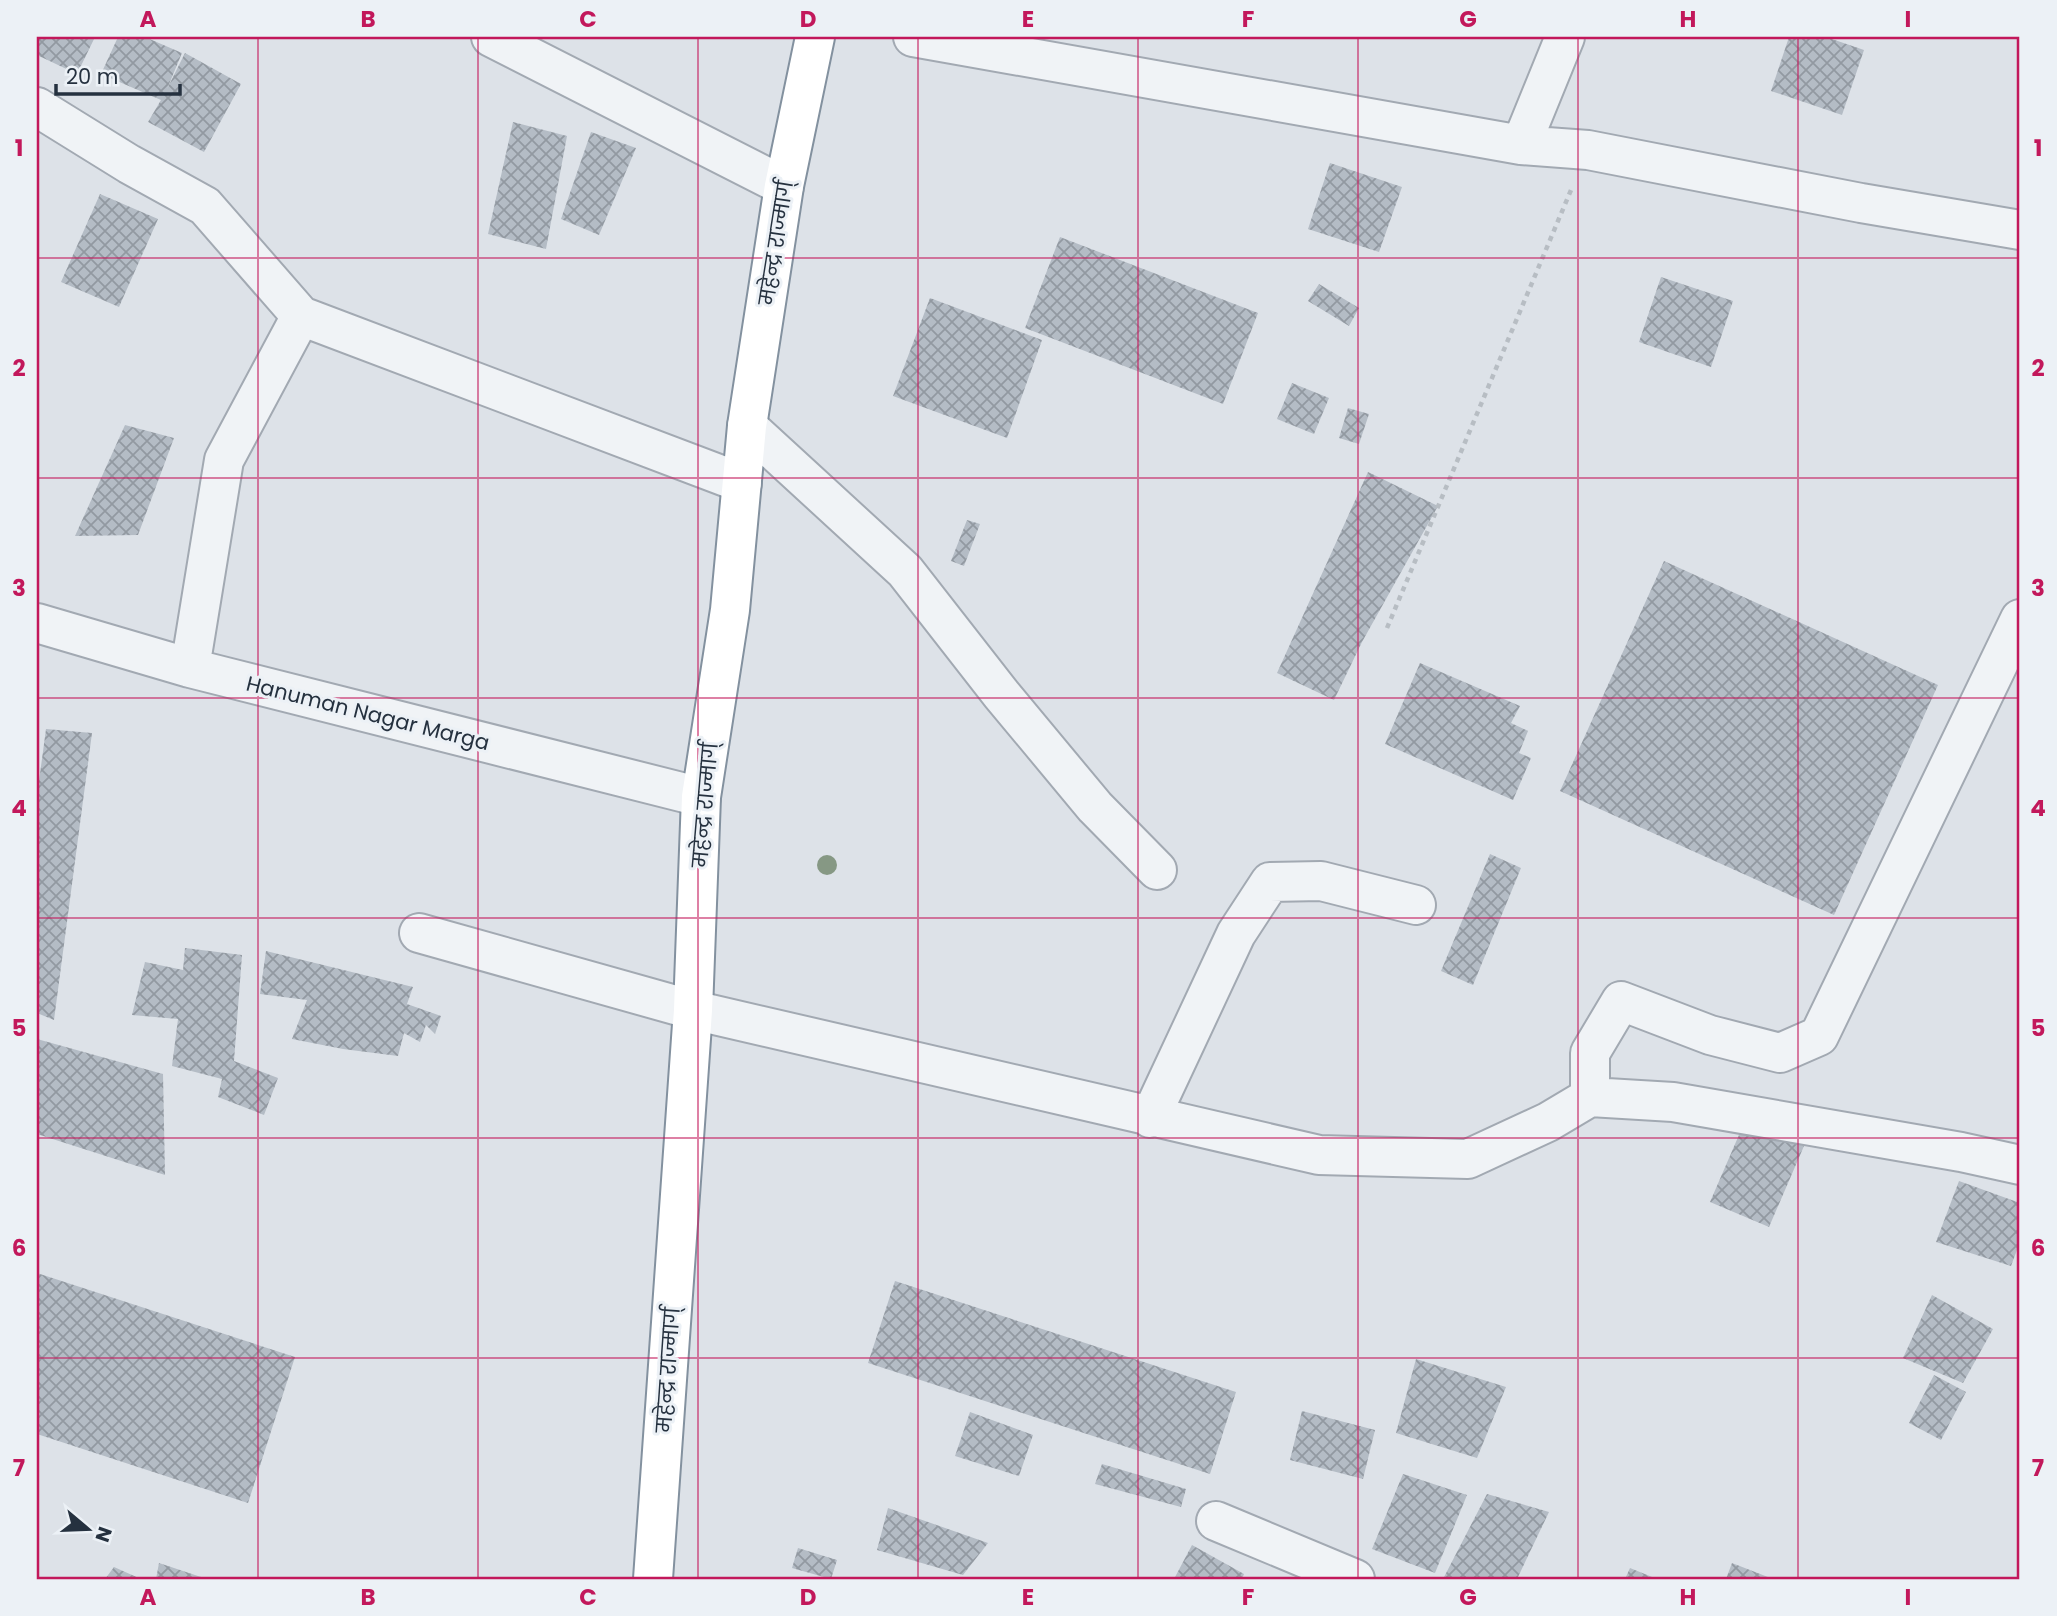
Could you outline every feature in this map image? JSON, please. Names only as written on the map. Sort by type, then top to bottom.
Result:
[{"type":"highway","name":"महेन्द्र राज्मार्ग्","points":[[653,1579],[693,1010],[701,797],[730,610],[747,426],[784,186],[815,37]]},
{"type":"street","points":[[491,37],[784,186]]},
{"type":"street","points":[[913,37],[1521,145],[1588,150],[1861,203],[2020,230]]},
{"type":"street","points":[[1521,145],[1565,37]]},
{"type":"street","points":[[37,107],[129,164],[205,206],[301,316],[742,483]]},
{"type":"street","points":[[190,668],[224,460],[301,316]]},
{"type":"street","points":[[747,426],[905,571],[1001,694],[1087,796],[1157,870]]},
{"type":"street","points":[[1590,1097],[1590,1053],[1621,1001],[1710,1035],[1780,1054],[1819,1036],[2020,619]]},
{"type":"street","name":"Hanuman Nagar Marga","points":[[37,623],[190,668],[701,797]]},
{"type":"street","points":[[1150,1118],[1236,934],[1270,882],[1321,881],[1416,905]]},
{"type":"street","points":[[419,933],[693,1010],[1319,1155],[1468,1159],[1548,1122],[1590,1097],[1673,1102],[1961,1152],[2020,1165]]},
{"type":"street","points":[[1216,1521],[1355,1579]]},
{"type":"path","points":[[1387,628],[1588,150]]},
{"type":"building","points":[[37,37],[95,37],[77,74],[37,55]]},
{"type":"building","points":[[118,37],[145,37],[182,53],[167,89],[185,53],[241,84],[204,152],[148,122],[161,100],[101,74]]},
{"type":"building","points":[[1789,37],[1826,37],[1864,50],[1842,115],[1771,91]]},
{"type":"building","points":[[513,122],[567,136],[546,249],[488,234]]},
{"type":"building","points":[[591,132],[636,148],[599,235],[561,219]]},
{"type":"building","points":[[1330,163],[1402,187],[1379,252],[1308,229]]},
{"type":"building","points":[[100,194],[158,219],[119,307],[61,282]]},
{"type":"building","points":[[1060,237],[1258,313],[1223,404],[1025,328]]},
{"type":"building","points":[[1661,277],[1733,301],[1711,367],[1639,342]]},
{"type":"building","points":[[1319,284],[1359,308],[1349,326],[1308,301]]},
{"type":"building","points":[[930,298],[1042,340],[1007,438],[893,396]]},
{"type":"building","points":[[1292,383],[1329,398],[1314,434],[1277,419]]},
{"type":"building","points":[[1348,408],[1369,414],[1359,444],[1339,438]]},
{"type":"building","points":[[125,425],[174,438],[138,535],[75,536]]},
{"type":"building","points":[[1368,472],[1438,506],[1362,642],[1334,700],[1277,673]]},
{"type":"building","points":[[967,520],[980,524],[964,566],[951,561]]},
{"type":"building","points":[[1664,561],[1938,685],[1834,915],[1560,791]]},
{"type":"building","points":[[1420,663],[1520,706],[1511,723],[1528,731],[1519,753],[1531,758],[1513,800],[1385,744]]},
{"type":"building","points":[[46,729],[92,733],[54,1020],[37,1013],[37,796]]},
{"type":"building","points":[[1490,854],[1521,868],[1473,985],[1441,971]]},
{"type":"building","points":[[185,948],[242,955],[234,1061],[278,1078],[264,1115],[218,1097],[222,1079],[172,1066],[178,1019],[132,1015],[145,962],[183,970]]},
{"type":"building","points":[[266,951],[413,987],[407,1004],[441,1016],[435,1034],[426,1025],[420,1042],[404,1033],[398,1056],[292,1039],[307,1000],[260,994]]},
{"type":"building","points":[[37,1039],[163,1074],[165,1175],[37,1134]]},
{"type":"building","points":[[1745,1121],[1804,1146],[1769,1227],[1710,1202]]},
{"type":"building","points":[[1959,1181],[2020,1203],[2020,1242],[2011,1266],[1936,1242]]},
{"type":"building","points":[[37,1273],[295,1357],[248,1503],[37,1434]]},
{"type":"building","points":[[895,1281],[1236,1392],[1210,1474],[868,1363]]},
{"type":"building","points":[[1932,1295],[1993,1329],[1963,1383],[1903,1358]]},
{"type":"building","points":[[1416,1359],[1506,1387],[1477,1458],[1396,1433]]},
{"type":"building","points":[[1934,1375],[1966,1392],[1941,1440],[1909,1423]]},
{"type":"building","points":[[1302,1411],[1375,1430],[1363,1479],[1290,1460]]},
{"type":"building","points":[[970,1412],[1033,1435],[1019,1476],[955,1456]]},
{"type":"building","points":[[1102,1464],[1186,1489],[1181,1507],[1095,1484]]},
{"type":"building","points":[[1403,1474],[1467,1495],[1435,1573],[1372,1549]]},
{"type":"building","points":[[1487,1494],[1549,1512],[1517,1579],[1443,1579]]},
{"type":"building","points":[[888,1508],[988,1543],[963,1575],[877,1550]]},
{"type":"building","points":[[1192,1545],[1244,1574],[1242,1579],[1174,1579]]},
{"type":"building","points":[[798,1548],[837,1560],[831,1579],[792,1568]]},
{"type":"building","points":[[159,1563],[207,1579],[156,1579]]},
{"type":"building","points":[[1732,1563],[1773,1579],[1726,1579]]},
{"type":"building","points":[[114,1567],[141,1579],[105,1579]]},
{"type":"building","points":[[1630,1568],[1657,1579],[1625,1579]]}]
